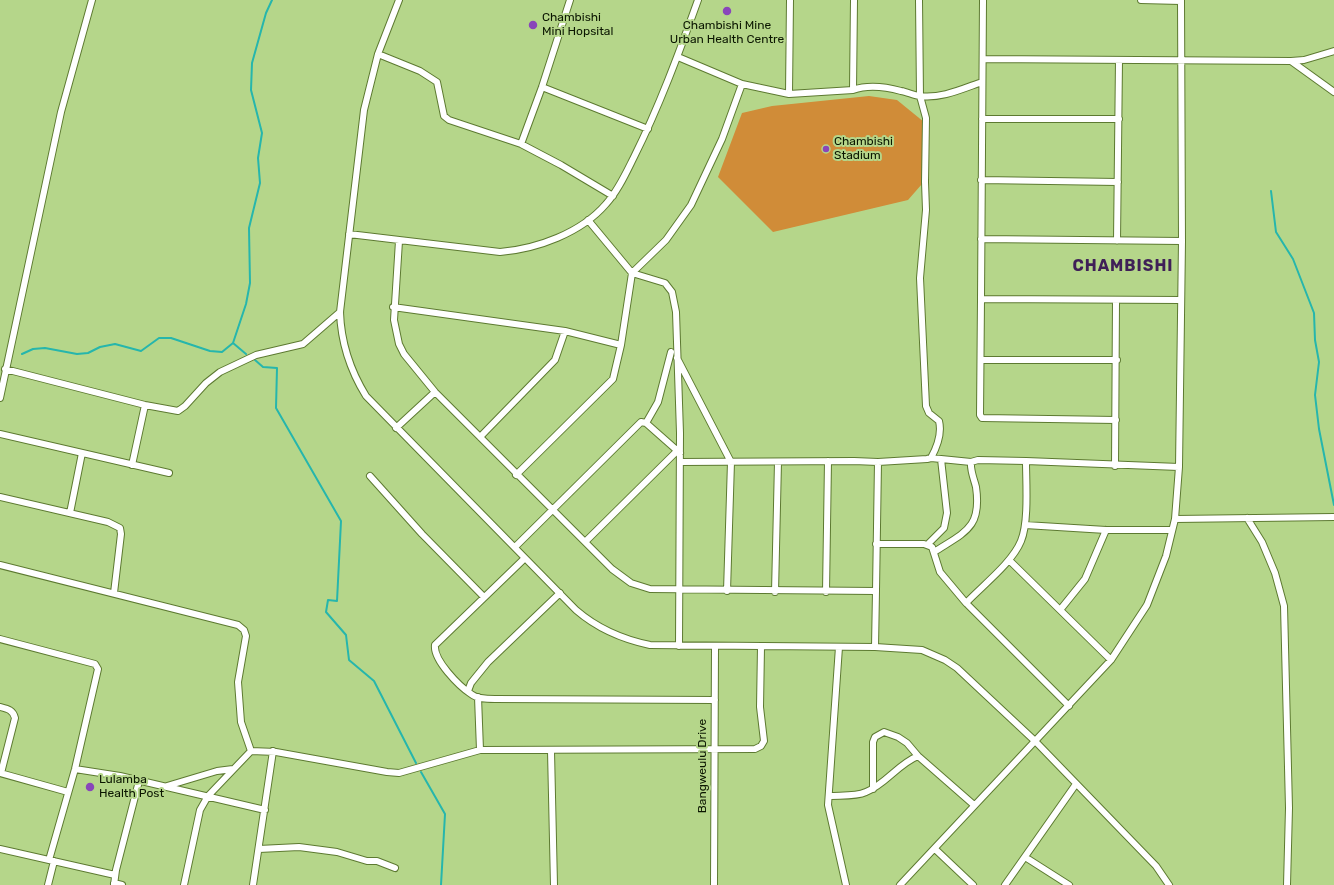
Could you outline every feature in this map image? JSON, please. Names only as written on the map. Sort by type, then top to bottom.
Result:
[{"type":"street","points":[[0,398],[61,112],[92,0]]},
{"type":"street","points":[[399,0],[378,54],[364,110],[340,312],[344,345],[352,370],[366,396],[560,593],[587,619],[610,633],[642,643],[679,646],[875,647],[922,650],[946,660],[1035,741],[1156,866],[1169,885]]},
{"type":"street","points":[[521,144],[542,87],[570,0]]},
{"type":"street","points":[[349,234],[490,252],[511,251],[549,240],[588,220],[601,210],[613,196],[648,129],[678,56],[698,0]]},
{"type":"street","points":[[789,94],[790,0]]},
{"type":"street","points":[[853,90],[854,0]]},
{"type":"street","points":[[920,0],[920,96],[926,118],[926,210],[920,278],[926,406],[929,413],[939,421],[940,426],[940,434],[931,458]]},
{"type":"street","points":[[983,0],[980,415],[982,418],[1116,420]]},
{"type":"street","points":[[900,885],[1111,660],[1147,605],[1166,556],[1175,520],[1179,467],[1182,241],[1181,0],[1141,0]]},
{"type":"street","points":[[983,59],[1304,60],[1334,51]]},
{"type":"street","points":[[378,54],[420,72],[437,82],[444,116],[449,120],[521,144],[561,165],[613,196]]},
{"type":"street","points":[[678,56],[742,84],[789,94],[853,90],[862,87],[900,91],[920,96],[945,94],[982,82]]},
{"type":"street","points":[[1117,241],[1119,60]]},
{"type":"street","points":[[1291,60],[1334,92]]},
{"type":"street","points":[[516,475],[613,379],[621,345],[632,273],[666,240],[691,205],[722,139],[742,84]]},
{"type":"street","points":[[542,87],[648,129]]},
{"type":"street","points":[[982,119],[1119,119]]},
{"type":"street","points":[[981,180],[1118,182]]},
{"type":"street","points":[[588,220],[632,273],[665,283],[672,292],[676,312],[674,353],[680,462],[678,591],[679,646]]},
{"type":"street","points":[[981,239],[1182,241]]},
{"type":"street","points":[[399,241],[393,307],[395,333],[399,344],[412,365],[435,392],[516,475],[612,569],[632,583],[650,589],[678,591],[775,592],[876,591]]},
{"type":"street","points":[[981,299],[1181,300]]},
{"type":"street","points":[[1115,466],[1117,360],[1116,300]]},
{"type":"street","points":[[393,307],[565,331],[621,345]]},
{"type":"street","points":[[5,369],[174,412],[182,410],[206,383],[220,372],[256,355],[303,344],[340,312]]},
{"type":"street","points":[[480,437],[555,360],[565,331]]},
{"type":"street","points":[[646,422],[658,402],[674,353]]},
{"type":"street","points":[[674,353],[731,462],[726,591]]},
{"type":"street","points":[[981,360],[1117,360]]},
{"type":"street","points":[[396,428],[435,392]]},
{"type":"street","points":[[132,464],[145,405]]},
{"type":"street","points":[[515,547],[641,422],[646,422],[679,452]]},
{"type":"street","points":[[0,434],[169,473]]},
{"type":"street","points":[[585,542],[679,452]]},
{"type":"street","points":[[70,513],[82,453]]},
{"type":"street","points":[[680,462],[878,462],[931,458],[971,462],[978,460],[1026,461],[1115,466],[1179,467]]},
{"type":"street","points":[[876,544],[928,544],[944,528],[947,513],[941,459]]},
{"type":"street","points":[[826,592],[828,461]]},
{"type":"street","points":[[966,602],[1009,560],[1021,541],[1025,525],[1026,461]]},
{"type":"street","points":[[775,592],[778,462]]},
{"type":"street","points":[[875,647],[878,462]]},
{"type":"street","points":[[934,552],[961,534],[974,522],[977,495],[971,462]]},
{"type":"street","points":[[370,476],[422,534],[483,596]]},
{"type":"street","points":[[0,497],[108,522],[120,528],[121,534],[114,593]]},
{"type":"street","points":[[1175,520],[1334,516]]},
{"type":"street","points":[[1247,518],[1262,542],[1275,573],[1284,606],[1289,808],[1287,885]]},
{"type":"street","points":[[1025,525],[1106,530],[1172,530]]},
{"type":"street","points":[[1060,610],[1085,579],[1106,530]]},
{"type":"street","points":[[928,544],[934,552],[940,572],[966,602],[1068,706]]},
{"type":"street","points":[[525,558],[483,596],[435,645],[436,653],[446,669],[458,683],[468,691],[478,697],[495,699],[714,700]]},
{"type":"street","points":[[1009,560],[1111,660]]},
{"type":"street","points":[[0,565],[238,625],[244,630],[246,636],[238,682],[241,722],[251,750]]},
{"type":"street","points":[[468,691],[471,683],[488,662],[560,593]]},
{"type":"street","points":[[0,639],[95,664],[98,669],[52,860],[48,885]]},
{"type":"street","name":"Bangweulu Drive","points":[[714,885],[715,646]]},
{"type":"street","points":[[184,885],[200,810],[208,796],[251,750],[273,751],[388,772],[399,772],[480,750],[551,751],[715,748],[755,749],[761,746],[764,741],[760,707],[762,647]]},
{"type":"street","points":[[839,647],[829,796],[830,818],[846,885]]},
{"type":"street","points":[[478,697],[480,750]]},
{"type":"street","points":[[0,707],[10,710],[15,718],[0,773],[68,792]]},
{"type":"street","points":[[873,789],[873,742],[879,733],[884,732],[898,736],[918,756],[974,805]]},
{"type":"street","points":[[254,885],[273,751]]},
{"type":"street","points":[[551,751],[554,885]]},
{"type":"street","points":[[829,796],[860,794],[873,789],[906,762],[918,756]]},
{"type":"street","points":[[75,769],[101,772],[167,786],[184,792],[208,796],[265,810]]},
{"type":"street","points":[[167,786],[217,771],[233,769]]},
{"type":"street","points":[[122,885],[114,884],[115,875],[140,781]]},
{"type":"street","points":[[1005,885],[1076,784]]},
{"type":"street","points":[[259,849],[299,847],[337,852],[367,861],[377,861],[395,868]]},
{"type":"street","points":[[0,849],[115,875]]},
{"type":"street","points":[[935,849],[973,885]]},
{"type":"street","points":[[1024,857],[1068,885]]},
{"type":"shaded area","name":"Chambishi Stadium","points":[[869,96],[897,100],[924,122],[922,184],[908,200],[773,232],[718,177],[742,113],[772,106]]},
{"type":"waterway","points":[[246,354],[233,343],[246,304],[250,283],[249,228],[260,183],[258,158],[262,133],[251,90],[252,63],[266,13],[272,0]]},
{"type":"waterway","points":[[1271,191],[1276,232],[1293,259],[1314,313],[1315,340],[1319,362],[1315,395],[1319,429],[1334,505]]},
{"type":"waterway","points":[[22,354],[33,349],[45,348],[77,354],[88,353],[100,347],[115,344],[141,351],[159,338],[171,338],[210,351],[222,352],[233,343]]},
{"type":"waterway","points":[[255,360],[263,367],[277,368],[276,408],[341,521],[337,601],[328,600],[326,612],[346,635],[349,660],[374,681],[416,763]]},
{"type":"waterway","points":[[421,772],[445,814],[441,885]]},
{"type":"place","name":"Chambishi Mine Urban Health Centre","points":[[727,11]]},
{"type":"place","name":"Chambishi Mini Hopsital","points":[[533,25]]},
{"type":"place","name":"Chambishi Stadium","points":[[826,149]]},
{"type":"place","name":"Lulamba Health Post","points":[[90,787]]},
{"type":"district","name":"CHAMBISHI","points":[[1123,266]]}]
